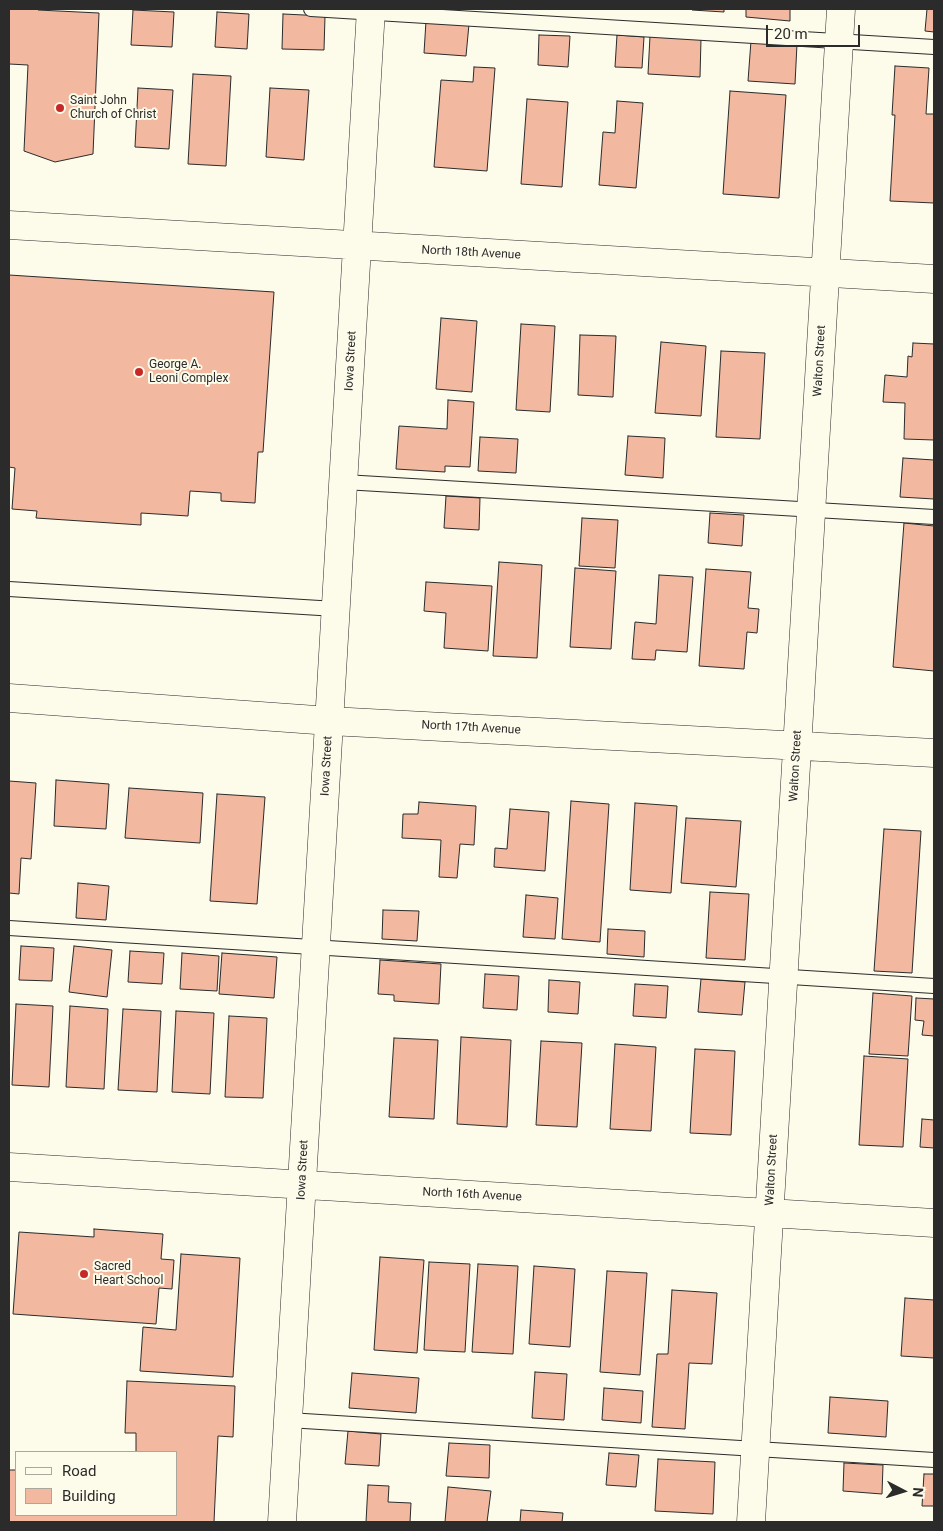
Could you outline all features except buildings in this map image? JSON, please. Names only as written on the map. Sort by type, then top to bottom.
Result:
[{"type":"street","name":"Walton Street","points":[[751,1522],[841,9]]},
{"type":"street","name":"Iowa Street","points":[[282,1522],[371,11]]},
{"type":"street","name":"North 18th Avenue","points":[[9,225],[934,279]]},
{"type":"street","name":"North 17th Avenue","points":[[9,698],[330,721],[934,753]]},
{"type":"street","name":"North 16th Avenue","points":[[9,1167],[934,1223]]},
{"type":"lane","points":[[311,9],[371,11],[934,47]]},
{"type":"lane","points":[[344,482],[934,517]]},
{"type":"lane","points":[[9,589],[336,609]]},
{"type":"lane","points":[[9,928],[934,986]]},
{"type":"lane","points":[[288,1420],[934,1460]]},
{"type":"place","name":"Saint John Church of Christ","points":[[60,108]]},
{"type":"place","name":"George A. Leoni Complex","points":[[139,372]]},
{"type":"place","name":"Sacred Heart School","points":[[84,1274]]}]
